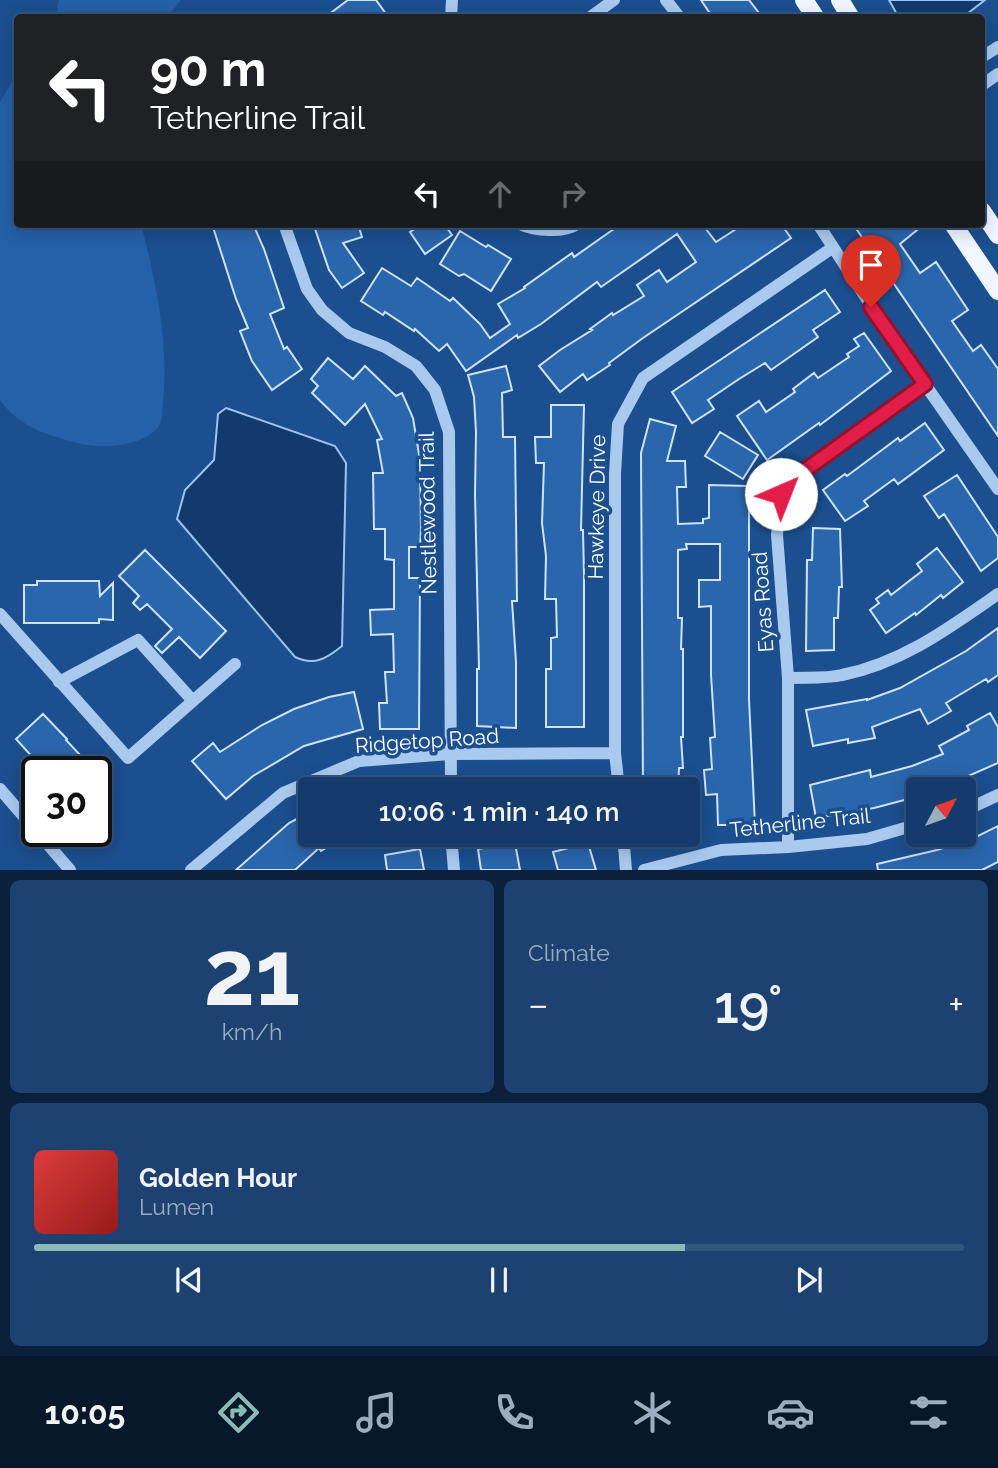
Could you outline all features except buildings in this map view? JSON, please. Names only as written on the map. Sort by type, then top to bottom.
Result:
[{"type":"main road","points":[[985,216],[998,235]]},
{"type":"main road","points":[[956,228],[998,291]]},
{"type":"street","points":[[595,14],[614,0]]},
{"type":"street","points":[[666,0],[677,14]]},
{"type":"street","name":"Nestlewood Trail","points":[[285,228],[307,289],[322,310],[349,333],[385,347],[416,366],[435,390],[449,432],[451,777]]},
{"type":"street","points":[[529,228],[572,228]]},
{"type":"street","points":[[820,228],[998,489]]},
{"type":"street","name":"Hawkeye Drive","points":[[617,777],[615,474],[618,424],[643,379],[832,248]]},
{"type":"street","name":"Eyas Road","points":[[788,847],[788,678],[777,536],[781,494],[797,476],[925,384]]},
{"type":"street","points":[[788,678],[839,676],[880,665],[931,641],[998,594]]},
{"type":"street","points":[[0,614],[128,758],[235,664]]},
{"type":"street","points":[[59,682],[138,640],[192,701]]},
{"type":"street","name":"Ridgetop Road","points":[[191,870],[283,793],[359,761],[450,754],[615,753]]},
{"type":"street","points":[[0,789],[70,870]]},
{"type":"street","points":[[976,805],[998,794]]},
{"type":"street","name":"Tetherline Trail","points":[[644,870],[722,850],[867,839],[906,828]]},
{"type":"street","points":[[452,847],[454,870]]},
{"type":"street","points":[[624,847],[626,870]]},
{"type":"shaded area","points":[[59,0],[181,0],[169,14],[57,14]]},
{"type":"shaded area","points":[[889,0],[985,0],[967,14],[897,14]]},
{"type":"shaded area","points":[[14,78],[14,228],[142,228],[160,313],[164,358],[162,417],[160,424],[146,437],[113,446],[82,444],[27,425],[0,400],[0,102]]},
{"type":"shaded area","points":[[226,408],[335,446],[346,463],[342,646],[320,660],[308,661],[295,657],[177,519],[185,490],[214,460],[218,414]]},
{"type":"route","points":[[781,494],[797,476],[925,384],[871,307]]}]
